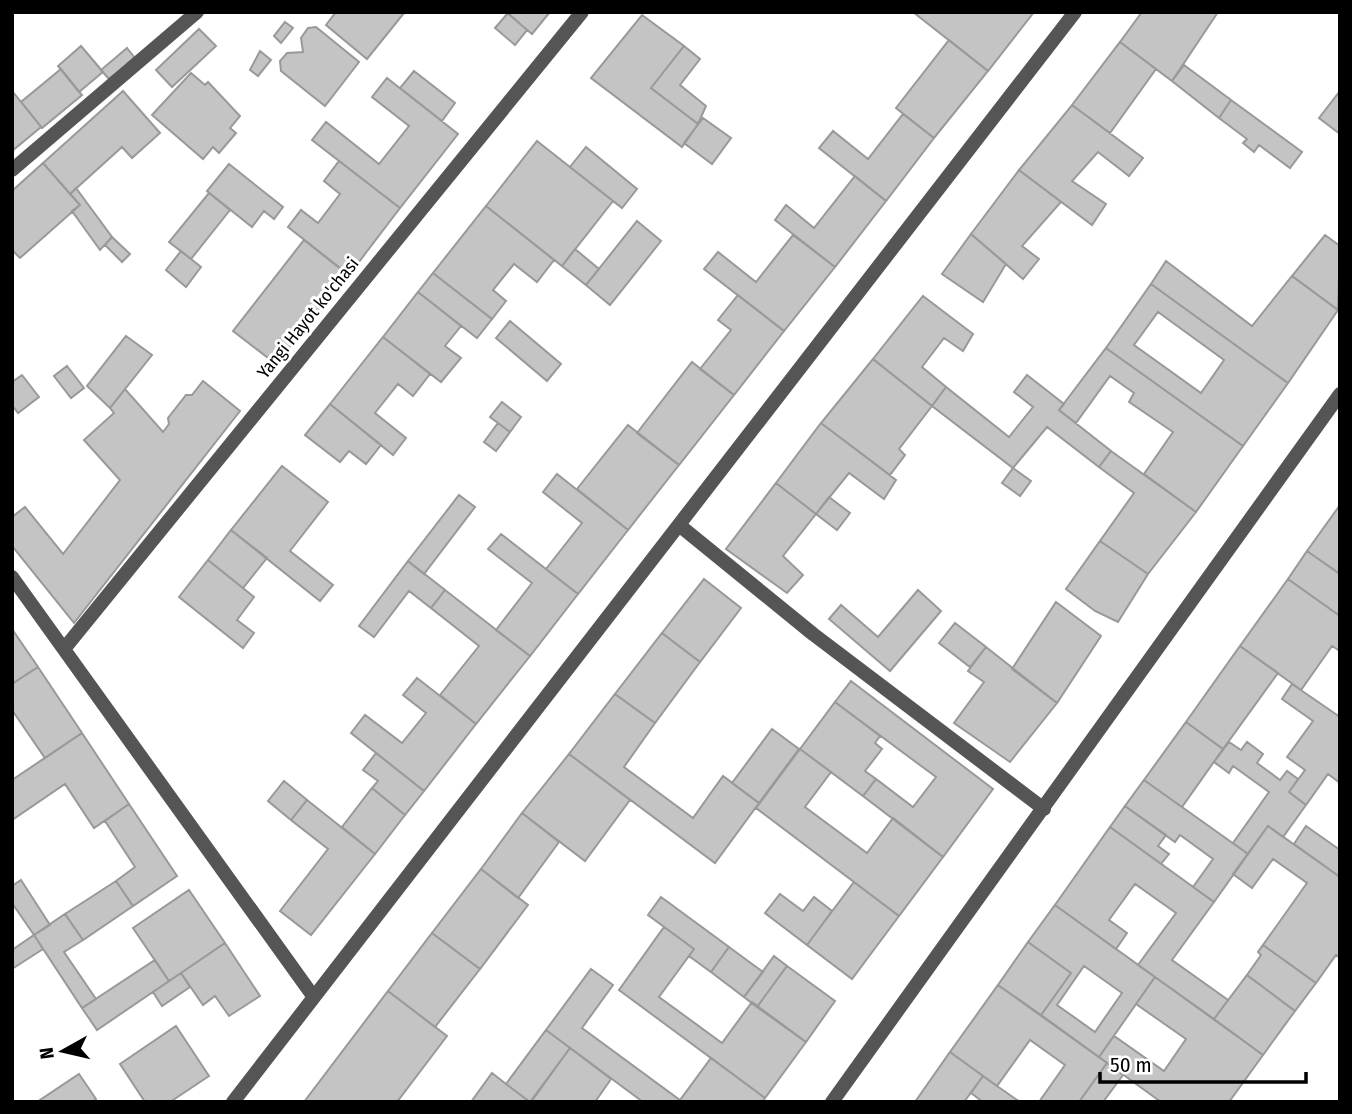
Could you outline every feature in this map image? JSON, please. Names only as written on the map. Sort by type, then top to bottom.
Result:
[{"type":"street","points":[[12,170],[197,12]]},
{"type":"street","name":"Yangi Hayot ko'chasi","points":[[64,649],[582,12]]},
{"type":"street","points":[[233,1102],[1075,12]]},
{"type":"street","points":[[832,1102],[1340,394]]},
{"type":"street","points":[[679,526],[813,634],[1044,809]]},
{"type":"street","points":[[12,577],[313,996]]},
{"type":"building","points":[[336,12],[404,13],[367,59],[326,25]]},
{"type":"building","points":[[506,12],[550,12],[532,34]]},
{"type":"building","points":[[913,12],[1034,12],[988,71]]},
{"type":"building","points":[[1142,12],[1218,12],[1172,81],[1120,42]]},
{"type":"building","points":[[508,13],[527,30],[515,45],[495,28]]},
{"type":"building","points":[[642,15],[684,46],[651,88],[698,124],[682,147],[591,78]]},
{"type":"building","points":[[285,22],[293,28],[281,43],[274,36]]},
{"type":"building","points":[[316,27],[359,62],[325,106],[281,71],[280,61],[287,53],[303,52],[301,38],[308,28]]},
{"type":"building","points":[[199,29],[216,46],[172,87],[156,70]]},
{"type":"building","points":[[949,40],[988,71],[934,138],[896,108]]},
{"type":"building","points":[[1120,42],[1156,69],[1110,133],[1072,105]]},
{"type":"building","points":[[81,46],[103,72],[79,92],[58,66]]},
{"type":"building","points":[[684,46],[700,59],[680,85],[706,106],[698,124],[651,88]]},
{"type":"building","points":[[127,48],[135,58],[109,79],[101,70]]},
{"type":"building","points":[[260,51],[271,60],[258,76],[250,70]]},
{"type":"building","points":[[1184,65],[1231,100],[1219,118],[1172,81]]},
{"type":"building","points":[[61,69],[82,95],[42,128],[21,102]]},
{"type":"building","points":[[414,71],[455,103],[442,121],[400,88]]},
{"type":"building","points":[[191,73],[205,85],[208,82],[240,116],[230,128],[236,133],[219,153],[213,147],[203,159],[152,115]]},
{"type":"building","points":[[387,78],[458,134],[400,208],[312,140],[326,122],[379,164],[409,126],[372,97]]},
{"type":"building","points":[[123,91],[160,133],[132,158],[122,147],[70,194],[43,163]]},
{"type":"building","points":[[1340,91],[1340,134],[1319,118]]},
{"type":"building","points":[[12,93],[41,127],[12,151]]},
{"type":"building","points":[[1231,100],[1302,152],[1290,168],[1259,145],[1254,152],[1243,143],[1247,139],[1219,118]]},
{"type":"building","points":[[1072,105],[1143,158],[1129,176],[1098,152],[1072,181],[1106,204],[1092,225],[1019,170]]},
{"type":"building","points":[[903,114],[934,138],[886,201],[819,148],[833,131],[868,159]]},
{"type":"building","points":[[703,118],[731,138],[712,164],[684,143]]},
{"type":"building","points":[[537,141],[613,201],[562,266],[486,206]]},
{"type":"building","points":[[586,147],[637,189],[622,208],[570,167]]},
{"type":"building","points":[[339,161],[400,208],[349,275],[288,227],[301,210],[318,223],[340,194],[324,181]]},
{"type":"building","points":[[43,163],[80,205],[20,258],[12,250],[12,191]]},
{"type":"building","points":[[229,164],[283,207],[274,219],[264,211],[252,227],[207,191]]},
{"type":"building","points":[[1019,170],[1061,202],[1022,246],[1039,259],[1023,279],[971,234]]},
{"type":"building","points":[[855,176],[886,201],[835,267],[775,220],[786,205],[814,228]]},
{"type":"building","points":[[76,188],[112,237],[100,250],[72,211],[80,205],[70,194]]},
{"type":"building","points":[[209,193],[230,210],[191,259],[169,242]]},
{"type":"building","points":[[486,206],[554,260],[537,282],[514,264],[493,290],[506,301],[492,319],[433,273]]},
{"type":"building","points":[[637,221],[661,241],[610,305],[586,285]]},
{"type":"building","points":[[971,234],[1006,264],[983,302],[942,274]]},
{"type":"building","points":[[793,235],[835,267],[784,331],[704,269],[718,252],[756,282]]},
{"type":"building","points":[[1325,235],[1340,246],[1338,310],[1292,276]]},
{"type":"building","points":[[112,237],[130,254],[122,262],[105,245]]},
{"type":"building","points":[[304,240],[347,274],[276,364],[233,331]]},
{"type":"building","points":[[575,249],[599,269],[586,285],[562,266]]},
{"type":"building","points":[[181,251],[201,267],[186,287],[166,270]]},
{"type":"building","points":[[1166,261],[1252,326],[1292,276],[1338,310],[1288,383],[1151,284]]},
{"type":"building","points":[[433,273],[492,319],[477,338],[418,292]]},
{"type":"building","points":[[1151,284],[1288,383],[1243,446],[1106,348]],"holes":[[[1158,312],[1224,360],[1201,393],[1134,345]]]},
{"type":"building","points":[[418,292],[461,326],[445,346],[461,358],[441,382],[383,337]]},
{"type":"building","points":[[738,295],[784,331],[734,395],[700,369],[731,330],[718,320]]},
{"type":"building","points":[[923,296],[973,334],[963,351],[944,338],[922,367],[946,387],[932,406],[873,359]]},
{"type":"building","points":[[510,321],[561,364],[547,381],[496,338]]},
{"type":"building","points":[[126,336],[152,355],[110,408],[87,386]]},
{"type":"building","points":[[383,337],[430,374],[413,396],[398,384],[375,413],[406,438],[393,455],[330,404]]},
{"type":"building","points":[[1106,348],[1243,446],[1196,512],[1144,474],[1173,432],[1129,402],[1134,393],[1110,376],[1076,423],[1059,410]]},
{"type":"building","points":[[873,359],[932,406],[899,449],[905,455],[890,475],[821,423]]},
{"type":"building","points":[[692,362],[734,395],[679,465],[637,433]]},
{"type":"building","points":[[67,366],[84,388],[71,398],[54,376]]},
{"type":"building","points":[[22,375],[39,397],[18,413],[12,405],[12,382]]},
{"type":"building","points":[[1027,375],[1064,404],[1059,410],[1111,451],[1099,467],[1047,427],[1013,468],[932,406],[946,387],[1009,437],[1033,407],[1014,392]]},
{"type":"building","points":[[203,381],[240,411],[74,623],[12,546],[12,517],[25,507],[63,554],[120,480],[84,440],[114,413],[110,408],[125,389],[163,432],[169,424],[168,418],[186,395],[192,395]]},
{"type":"building","points":[[502,402],[521,417],[510,432],[490,417]]},
{"type":"building","points":[[330,404],[381,445],[366,464],[349,451],[340,462],[305,435]]},
{"type":"building","points":[[498,423],[510,432],[496,451],[484,442]]},
{"type":"building","points":[[821,423],[896,480],[884,499],[849,473],[816,514],[776,483]]},
{"type":"building","points":[[628,425],[679,465],[628,530],[577,489]]},
{"type":"building","points":[[1111,451],[1196,512],[1148,574],[1100,541],[1134,493],[1099,467]]},
{"type":"building","points":[[282,466],[328,502],[290,551],[333,585],[320,601],[231,530]]},
{"type":"building","points":[[1013,468],[1031,481],[1020,496],[1002,483]]},
{"type":"building","points":[[557,474],[628,530],[578,594],[546,569],[582,523],[543,492]]},
{"type":"building","points":[[776,483],[816,514],[783,556],[803,575],[787,593],[726,549]]},
{"type":"building","points":[[459,495],[475,507],[424,574],[408,561]]},
{"type":"building","points":[[829,497],[850,513],[837,530],[816,514]]},
{"type":"building","points":[[1340,505],[1340,574],[1307,551]]},
{"type":"building","points":[[231,530],[267,558],[243,588],[208,560]]},
{"type":"building","points":[[501,534],[578,594],[530,656],[496,630],[532,583],[488,549]]},
{"type":"building","points":[[1100,541],[1148,574],[1118,622],[1095,611],[1066,589]]},
{"type":"building","points":[[1307,551],[1340,574],[1340,616],[1288,579]]},
{"type":"building","points":[[208,560],[254,597],[237,620],[254,633],[243,648],[179,597]]},
{"type":"building","points":[[408,561],[445,590],[431,608],[409,591],[374,637],[359,626]]},
{"type":"building","points":[[704,579],[741,608],[700,662],[662,633]]},
{"type":"building","points":[[1288,579],[1340,616],[1340,651],[1332,646],[1301,690],[1240,646]]},
{"type":"building","points":[[445,590],[530,656],[476,724],[440,695],[479,646],[431,608]]},
{"type":"building","points":[[918,590],[941,611],[890,671],[829,619],[841,605],[878,637]]},
{"type":"building","points":[[1056,602],[1101,636],[1057,703],[1012,669]]},
{"type":"building","points":[[955,623],[986,647],[970,667],[939,643]]},
{"type":"building","points":[[12,629],[38,667],[12,684]]},
{"type":"building","points":[[662,633],[700,662],[655,723],[615,694]]},
{"type":"building","points":[[1240,646],[1278,673],[1223,749],[1186,722]]},
{"type":"building","points":[[986,647],[1057,703],[1010,762],[954,723],[984,682],[968,671]]},
{"type":"building","points":[[38,667],[82,733],[45,758],[12,710],[12,684]]},
{"type":"building","points":[[417,678],[476,724],[424,791],[351,733],[365,715],[402,743],[426,713],[403,695]]},
{"type":"building","points":[[851,681],[993,789],[943,857],[863,796],[876,779],[913,807],[936,777],[835,702]]},
{"type":"building","points":[[1292,684],[1340,717],[1340,783],[1328,774],[1306,805],[1289,792],[1305,770],[1287,757],[1313,721],[1282,699]]},
{"type":"building","points":[[615,694],[655,723],[624,767],[693,818],[723,776],[759,803],[715,863],[569,754]]},
{"type":"building","points":[[835,702],[880,736],[875,743],[882,749],[865,771],[876,779],[863,796],[800,749]]},
{"type":"building","points":[[1186,722],[1223,749],[1182,807],[1144,780]]},
{"type":"building","points":[[772,729],[799,749],[759,803],[732,783]]},
{"type":"building","points":[[82,733],[129,804],[94,828],[65,784],[12,820],[12,780]]},
{"type":"building","points":[[1229,742],[1241,750],[1247,742],[1263,754],[1257,763],[1280,780],[1287,771],[1298,779],[1289,792],[1306,805],[1283,837],[1268,826],[1248,854],[1233,843],[1269,792],[1233,766],[1229,773],[1214,762]]},
{"type":"building","points":[[800,749],[831,772],[805,807],[867,853],[893,818],[943,857],[899,916],[756,808]]},
{"type":"building","points":[[376,753],[424,791],[405,815],[372,788],[378,781],[363,770]]},
{"type":"building","points":[[569,754],[630,800],[585,861],[522,813]]},
{"type":"building","points":[[1144,780],[1248,854],[1214,902],[1193,887],[1213,859],[1180,835],[1175,842],[1125,806]]},
{"type":"building","points":[[284,781],[307,800],[291,820],[268,801]]},
{"type":"building","points":[[372,788],[405,815],[375,854],[342,827]]},
{"type":"building","points":[[307,800],[375,854],[311,935],[280,911],[328,849],[291,820]]},
{"type":"building","points":[[129,804],[177,876],[133,906],[116,881],[135,867],[105,821]]},
{"type":"building","points":[[1125,806],[1166,835],[1158,846],[1169,854],[1161,864],[1110,827]]},
{"type":"building","points":[[522,813],[559,842],[518,898],[481,869]]},
{"type":"building","points":[[1268,826],[1340,877],[1340,958],[1336,955],[1316,983],[1263,945],[1307,883],[1273,859],[1252,888],[1233,874]]},
{"type":"building","points":[[1306,826],[1340,850],[1340,877],[1294,844]]},
{"type":"building","points":[[1110,827],[1214,902],[1172,960],[1228,1000],[1214,1019],[1138,965],[1176,913],[1135,884],[1109,920],[1127,933],[1116,949],[1055,905]]},
{"type":"building","points":[[481,869],[528,905],[480,969],[432,933]]},
{"type":"building","points":[[21,880],[50,925],[34,935],[12,903],[12,886]]},
{"type":"building","points":[[116,881],[133,906],[83,940],[65,914]]},
{"type":"building","points":[[854,882],[899,916],[852,979],[807,945]]},
{"type":"building","points":[[189,890],[225,943],[169,981],[133,928]]},
{"type":"building","points":[[780,894],[803,911],[814,897],[832,911],[807,945],[765,913]]},
{"type":"building","points":[[661,897],[729,947],[711,972],[689,956],[694,949],[648,915]]},
{"type":"building","points":[[1055,905],[1155,977],[1099,1057],[1041,1015],[1071,973],[1028,942]],"holes":[[[1084,966],[1122,993],[1095,1032],[1057,1005]]]},
{"type":"building","points":[[65,914],[83,940],[64,952],[96,999],[82,1008],[34,935]]},
{"type":"building","points":[[664,927],[694,949],[659,997],[722,1043],[752,1002],[806,1042],[765,1098],[619,990]]},
{"type":"building","points":[[432,933],[480,969],[435,1027],[388,991]]},
{"type":"building","points":[[34,935],[43,949],[12,969],[12,950]]},
{"type":"building","points":[[1028,942],[1071,973],[1041,1015],[998,985]]},
{"type":"building","points":[[225,943],[260,996],[229,1016],[215,996],[203,1005],[181,973]]},
{"type":"building","points":[[1263,945],[1316,983],[1295,1011],[1247,975],[1261,955],[1258,952]]},
{"type":"building","points":[[729,947],[763,972],[744,997],[711,972]]},
{"type":"building","points":[[774,956],[787,966],[757,1007],[744,997]]},
{"type":"building","points":[[155,960],[169,981],[97,1030],[82,1008]]},
{"type":"building","points":[[787,966],[835,1001],[806,1042],[757,1007]]},
{"type":"building","points":[[591,969],[613,985],[582,1028],[680,1100],[711,1058],[765,1098],[762,1102],[643,1102],[546,1030]]},
{"type":"building","points":[[181,973],[190,987],[162,1006],[153,992]]},
{"type":"building","points":[[1247,975],[1295,1011],[1263,1055],[1214,1019]]},
{"type":"building","points":[[1155,977],[1263,1055],[1229,1102],[1161,1102],[1099,1057],[1114,1036],[1164,1071],[1186,1039],[1136,1004]]},
{"type":"building","points":[[998,985],[1107,1063],[1079,1102],[1039,1102],[1065,1065],[1030,1040],[997,1086],[950,1052]]},
{"type":"building","points":[[388,991],[447,1036],[397,1102],[304,1102]]},
{"type":"building","points":[[176,1026],[209,1076],[170,1102],[145,1102],[120,1064]]},
{"type":"building","points":[[546,1030],[570,1048],[530,1102],[506,1084]]},
{"type":"building","points":[[570,1048],[611,1079],[595,1102],[531,1102]]},
{"type":"building","points":[[950,1052],[983,1076],[964,1102],[915,1102]]},
{"type":"building","points":[[1107,1063],[1123,1075],[1103,1102],[1079,1102]]},
{"type":"building","points":[[492,1073],[506,1084],[530,1102],[471,1102]]},
{"type":"building","points":[[79,1074],[96,1099],[92,1102],[37,1102]]},
{"type":"building","points":[[983,1076],[1020,1102],[983,1102],[971,1093]]}]
